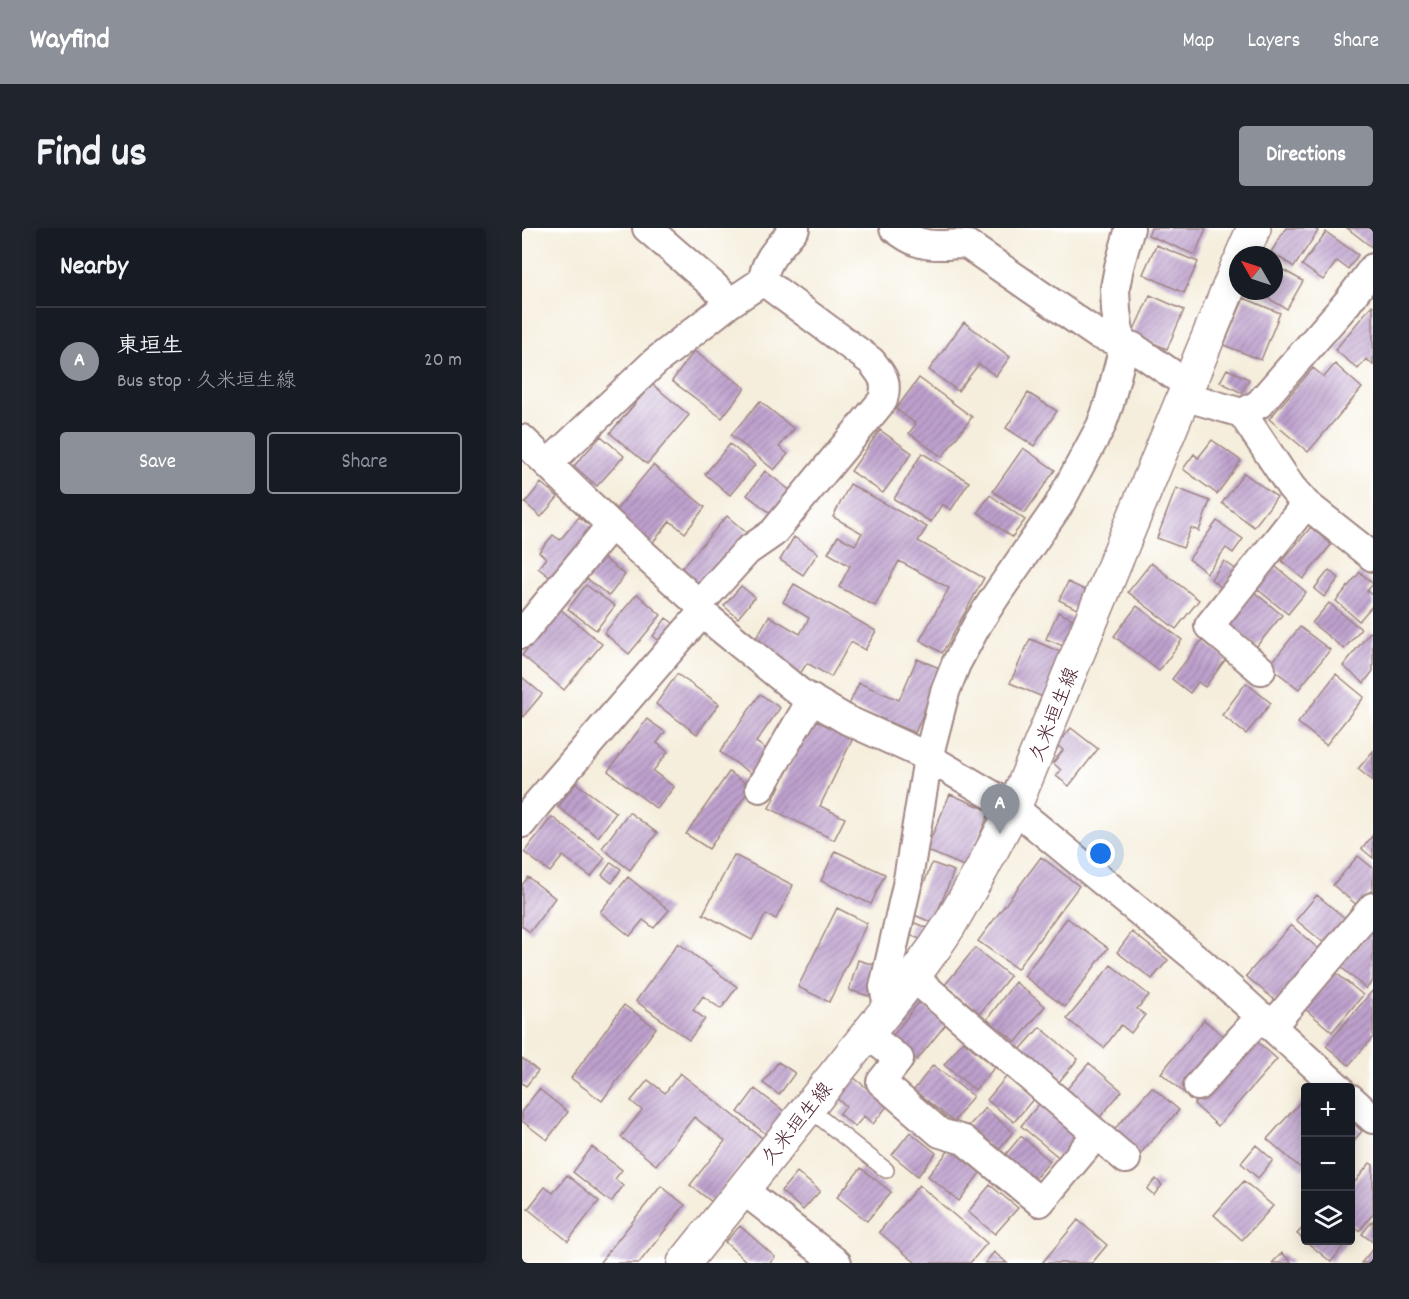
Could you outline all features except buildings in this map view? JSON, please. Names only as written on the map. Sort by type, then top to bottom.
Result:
[{"type":"main road","points":[[1246,246],[1254,228]]},
{"type":"main road","name":"久米垣生線","points":[[684,1263],[912,977],[949,926],[982,869],[1014,808],[1229,286]]},
{"type":"street","points":[[647,228],[714,286],[730,303]]},
{"type":"street","points":[[763,281],[766,264],[795,228]]},
{"type":"street","points":[[894,228],[909,239],[926,244],[960,243],[968,245],[1097,334],[1133,347],[1185,391],[1242,413],[1291,488],[1306,504],[1373,557]]},
{"type":"street","points":[[891,1004],[885,996],[884,987],[907,885],[928,758],[945,692],[956,664],[978,623],[1058,506],[1101,426],[1118,375],[1122,354],[1115,288],[1130,228]]},
{"type":"street","points":[[1242,413],[1259,404],[1347,303],[1373,268]]},
{"type":"street","points":[[548,464],[656,361],[730,303],[763,281]]},
{"type":"street","points":[[522,823],[747,551],[773,533],[883,400],[886,388],[881,374],[871,362],[763,281]]},
{"type":"street","points":[[522,439],[700,609],[790,684],[847,720],[928,758],[1014,808],[1203,964],[1334,1083]]},
{"type":"street","points":[[1261,670],[1209,626],[1306,504]]},
{"type":"street","points":[[522,634],[611,525]]},
{"type":"street","points":[[760,788],[812,699]]},
{"type":"street","points":[[1197,1086],[1267,1021],[1373,907]]},
{"type":"street","points":[[912,977],[1126,1159]]},
{"type":"street","points":[[867,1034],[899,1059],[881,1082],[940,1133],[964,1140],[1040,1202],[1097,1134]]},
{"type":"street","points":[[1355,1103],[1373,1119]]},
{"type":"street","points":[[742,1189],[837,1263]]},
{"type":"lane","points":[[808,1107],[886,1170]]},
{"type":"place","name":"東垣生","points":[[1000,834]]}]
